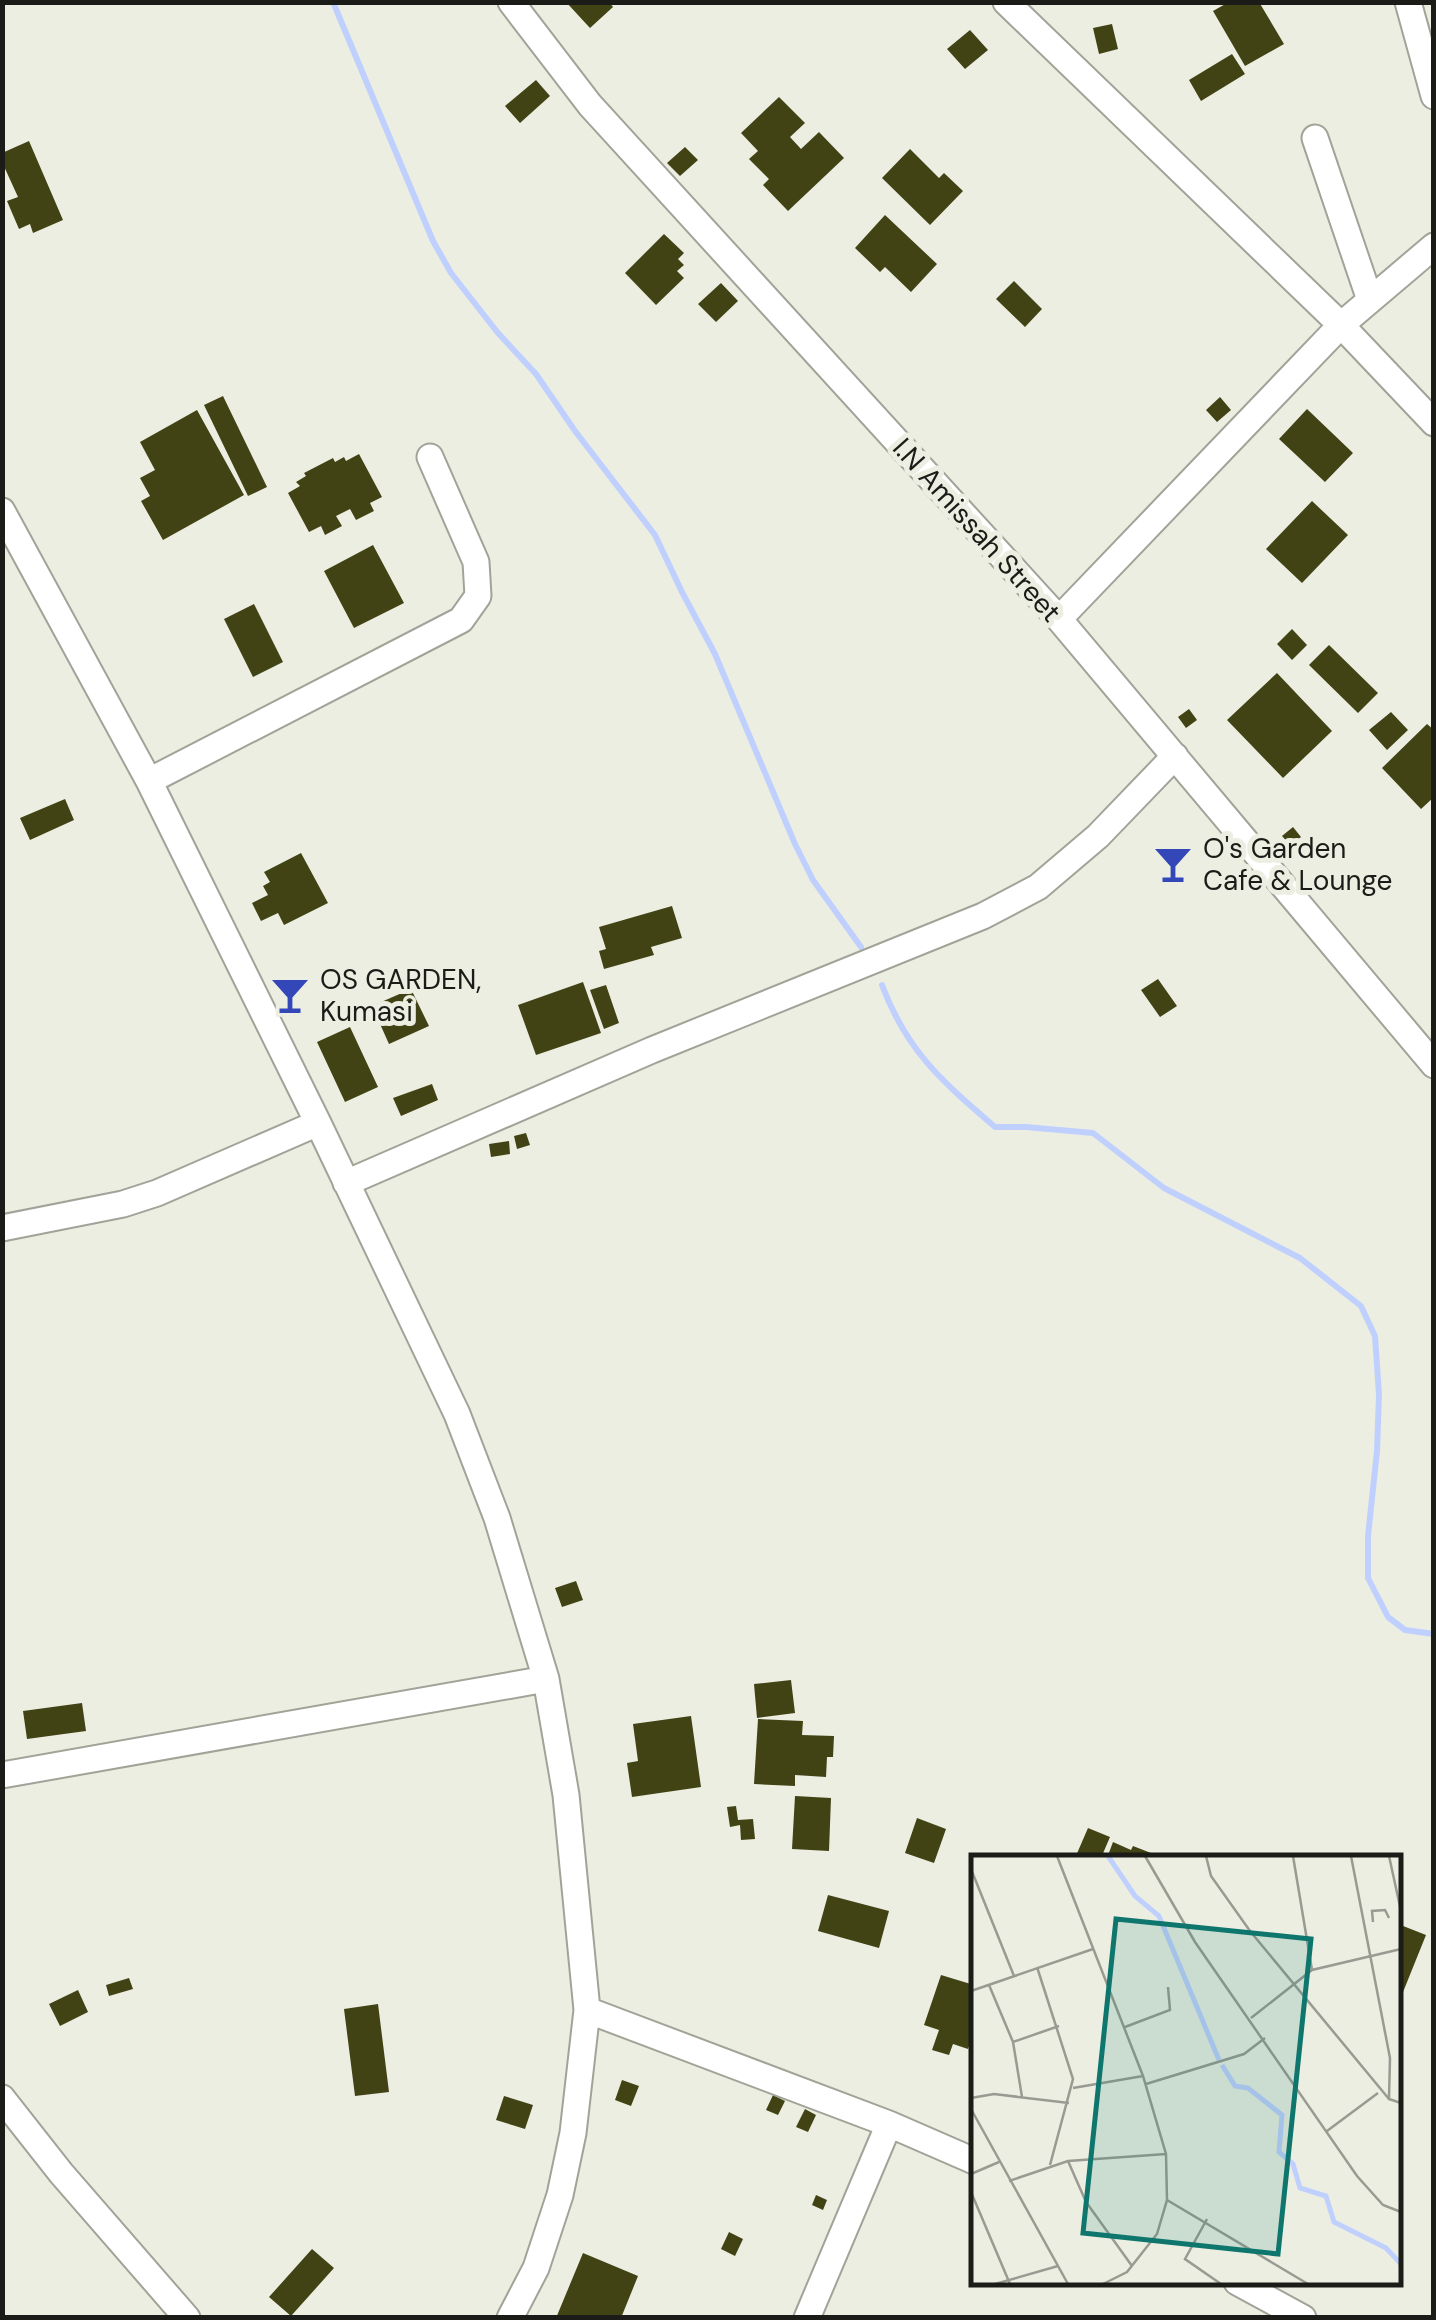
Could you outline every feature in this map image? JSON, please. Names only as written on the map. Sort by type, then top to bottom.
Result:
[{"type":"street","name":"I.N Amissah Street","points":[[512,2],[590,105],[1059,619],[1434,1065]]},
{"type":"street","points":[[1006,2],[1341,326],[1434,423]]},
{"type":"street","points":[[1408,2],[1434,96]]},
{"type":"street","points":[[1315,138],[1370,300]]},
{"type":"street","points":[[1059,619],[1341,326],[1434,246]]},
{"type":"street","points":[[149,781],[461,620],[478,596],[476,562],[430,457]]},
{"type":"street","points":[[2,511],[149,781],[457,1414],[498,1518],[546,1679],[566,1794],[588,2010],[578,2100],[560,2195],[536,2268],[510,2318]]},
{"type":"street","points":[[346,1183],[652,1050],[982,916],[1038,887],[1098,836],[1175,756]]},
{"type":"street","points":[[2,1228],[123,1204],[318,1123]]},
{"type":"street","points":[[2,1775],[546,1679]]},
{"type":"street","points":[[588,2010],[889,2124],[971,2160]]},
{"type":"street","points":[[2,2098],[60,2173],[187,2318]]},
{"type":"street","points":[[807,2318],[889,2124]]},
{"type":"street","points":[[1242,2285],[1303,2318]]},
{"type":"building","points":[[566,2],[609,2],[613,7],[590,28]]},
{"type":"building","points":[[1229,2],[1259,2],[1284,44],[1245,66],[1213,11]]},
{"type":"building","points":[[1112,24],[1118,49],[1099,54],[1093,28]]},
{"type":"building","points":[[970,30],[988,50],[965,69],[947,49]]},
{"type":"building","points":[[1232,54],[1245,74],[1201,101],[1189,80]]},
{"type":"building","points":[[536,80],[550,96],[520,123],[505,106]]},
{"type":"building","points":[[779,97],[805,123],[790,137],[801,149],[819,132],[844,158],[788,211],[763,185],[769,179],[749,159],[758,151],[741,133]]},
{"type":"building","points":[[29,141],[63,220],[33,233],[30,224],[19,229],[7,201],[18,197],[2,162],[2,153]]},
{"type":"building","points":[[685,147],[698,160],[680,176],[667,163]]},
{"type":"building","points":[[910,149],[939,178],[944,173],[963,191],[930,225],[882,178]]},
{"type":"building","points":[[885,215],[937,264],[911,292],[885,267],[880,272],[855,248]]},
{"type":"building","points":[[664,234],[684,253],[678,259],[684,265],[677,271],[684,278],[656,305],[625,273]]},
{"type":"building","points":[[1014,281],[1042,309],[1025,327],[996,299]]},
{"type":"building","points":[[721,283],[738,301],[716,322],[698,304]]},
{"type":"building","points":[[223,396],[267,487],[248,496],[204,405]]},
{"type":"building","points":[[1220,397],[1231,410],[1217,422],[1206,410]]},
{"type":"building","points":[[1307,409],[1353,453],[1325,482],[1279,439]]},
{"type":"building","points":[[197,410],[244,495],[163,540],[141,501],[150,496],[140,478],[155,470],[140,442]]},
{"type":"building","points":[[359,454],[382,497],[370,503],[374,511],[356,520],[350,509],[336,516],[342,526],[325,535],[321,526],[309,532],[288,493],[300,486],[296,482],[306,476],[304,473],[333,458],[335,462],[344,457],[346,461]]},
{"type":"building","points":[[1312,501],[1348,535],[1302,583],[1266,549]]},
{"type":"building","points":[[373,545],[404,603],[354,628],[324,571]]},
{"type":"building","points":[[254,604],[283,662],[253,677],[224,619]]},
{"type":"building","points":[[1292,629],[1307,645],[1292,660],[1277,644]]},
{"type":"building","points":[[1329,645],[1378,693],[1358,713],[1309,665]]},
{"type":"building","points":[[1277,673],[1332,731],[1283,778],[1227,720]]},
{"type":"building","points":[[1189,709],[1197,720],[1186,728],[1178,717]]},
{"type":"building","points":[[1391,712],[1408,730],[1387,750],[1369,730]]},
{"type":"building","points":[[1427,724],[1434,730],[1434,797],[1421,809],[1382,768]]},
{"type":"building","points":[[65,799],[74,820],[30,840],[20,818]]},
{"type":"building","points":[[1293,827],[1301,837],[1290,845],[1282,836]]},
{"type":"building","points":[[301,853],[328,903],[284,925],[278,913],[261,921],[252,903],[268,895],[263,886],[270,882],[264,872]]},
{"type":"building","points":[[672,906],[682,938],[651,947],[654,955],[604,969],[599,951],[606,949],[599,927]]},
{"type":"building","points":[[1158,979],[1177,1006],[1160,1017],[1141,990]]},
{"type":"building","points":[[583,982],[601,1033],[536,1055],[518,1005]]},
{"type":"building","points":[[606,985],[619,1023],[604,1029],[590,990]]},
{"type":"building","points":[[411,989],[429,1026],[389,1044],[372,1006]]},
{"type":"building","points":[[350,1027],[378,1087],[345,1102],[317,1042]]},
{"type":"building","points":[[432,1084],[438,1100],[401,1116],[393,1098]]},
{"type":"building","points":[[526,1133],[530,1145],[517,1149],[514,1136]]},
{"type":"building","points":[[509,1141],[510,1154],[491,1157],[489,1144]]},
{"type":"building","points":[[576,1581],[583,1600],[562,1607],[555,1588]]},
{"type":"building","points":[[791,1680],[795,1713],[757,1718],[754,1684]]},
{"type":"building","points":[[82,1703],[86,1731],[27,1739],[23,1711]]},
{"type":"building","points":[[691,1716],[701,1787],[632,1797],[627,1763],[638,1761],[633,1724]]},
{"type":"building","points":[[758,1719],[803,1721],[802,1735],[834,1736],[833,1757],[827,1757],[826,1777],[795,1775],[795,1786],[754,1784]]},
{"type":"building","points":[[795,1796],[831,1798],[829,1851],[792,1849]]},
{"type":"building","points":[[736,1806],[738,1820],[753,1819],[755,1839],[741,1840],[740,1825],[730,1827],[727,1807]]},
{"type":"building","points":[[917,1818],[946,1829],[934,1863],[905,1853]]},
{"type":"building","points":[[1088,1828],[1110,1837],[1102,1855],[1076,1855]]},
{"type":"building","points":[[1113,1842],[1151,1853],[1150,1855],[1108,1855]]},
{"type":"building","points":[[828,1895],[889,1911],[879,1948],[818,1931]]},
{"type":"building","points":[[1401,1925],[1426,1935],[1401,1997]]},
{"type":"building","points":[[941,1975],[971,1984],[968,2049],[953,2044],[949,2055],[932,2050],[939,2030],[924,2025]]},
{"type":"building","points":[[129,1978],[133,1989],[109,1996],[106,1985]]},
{"type":"building","points":[[78,1990],[88,2012],[60,2026],[49,2004]]},
{"type":"building","points":[[378,2004],[389,2092],[355,2096],[344,2009]]},
{"type":"building","points":[[622,2080],[639,2086],[631,2106],[615,2100]]},
{"type":"building","points":[[773,2095],[785,2101],[778,2115],[766,2110]]},
{"type":"building","points":[[504,2096],[533,2105],[525,2129],[496,2120]]},
{"type":"building","points":[[805,2109],[816,2115],[808,2132],[796,2127]]},
{"type":"building","points":[[816,2195],[827,2200],[823,2210],[812,2205]]},
{"type":"building","points":[[729,2232],[743,2239],[735,2256],[721,2249]]},
{"type":"building","points":[[312,2249],[334,2268],[291,2316],[269,2297]]},
{"type":"building","points":[[583,2253],[638,2276],[621,2318],[556,2318]]},
{"type":"waterway","points":[[333,2],[433,241],[451,273],[536,374],[655,535],[715,654],[795,844],[813,880],[861,947]]},
{"type":"waterway","points":[[882,985],[915,1048],[943,1080],[995,1127],[1093,1133],[1164,1188],[1300,1258],[1361,1306],[1375,1336],[1379,1395],[1368,1578],[1388,1617],[1405,1630],[1434,1634]]},
{"type":"place","name":"O's Garden Cafe & Lounge","points":[[1173,864]]},
{"type":"place","name":"OS GARDEN, Kumasi","points":[[290,995]]}]
